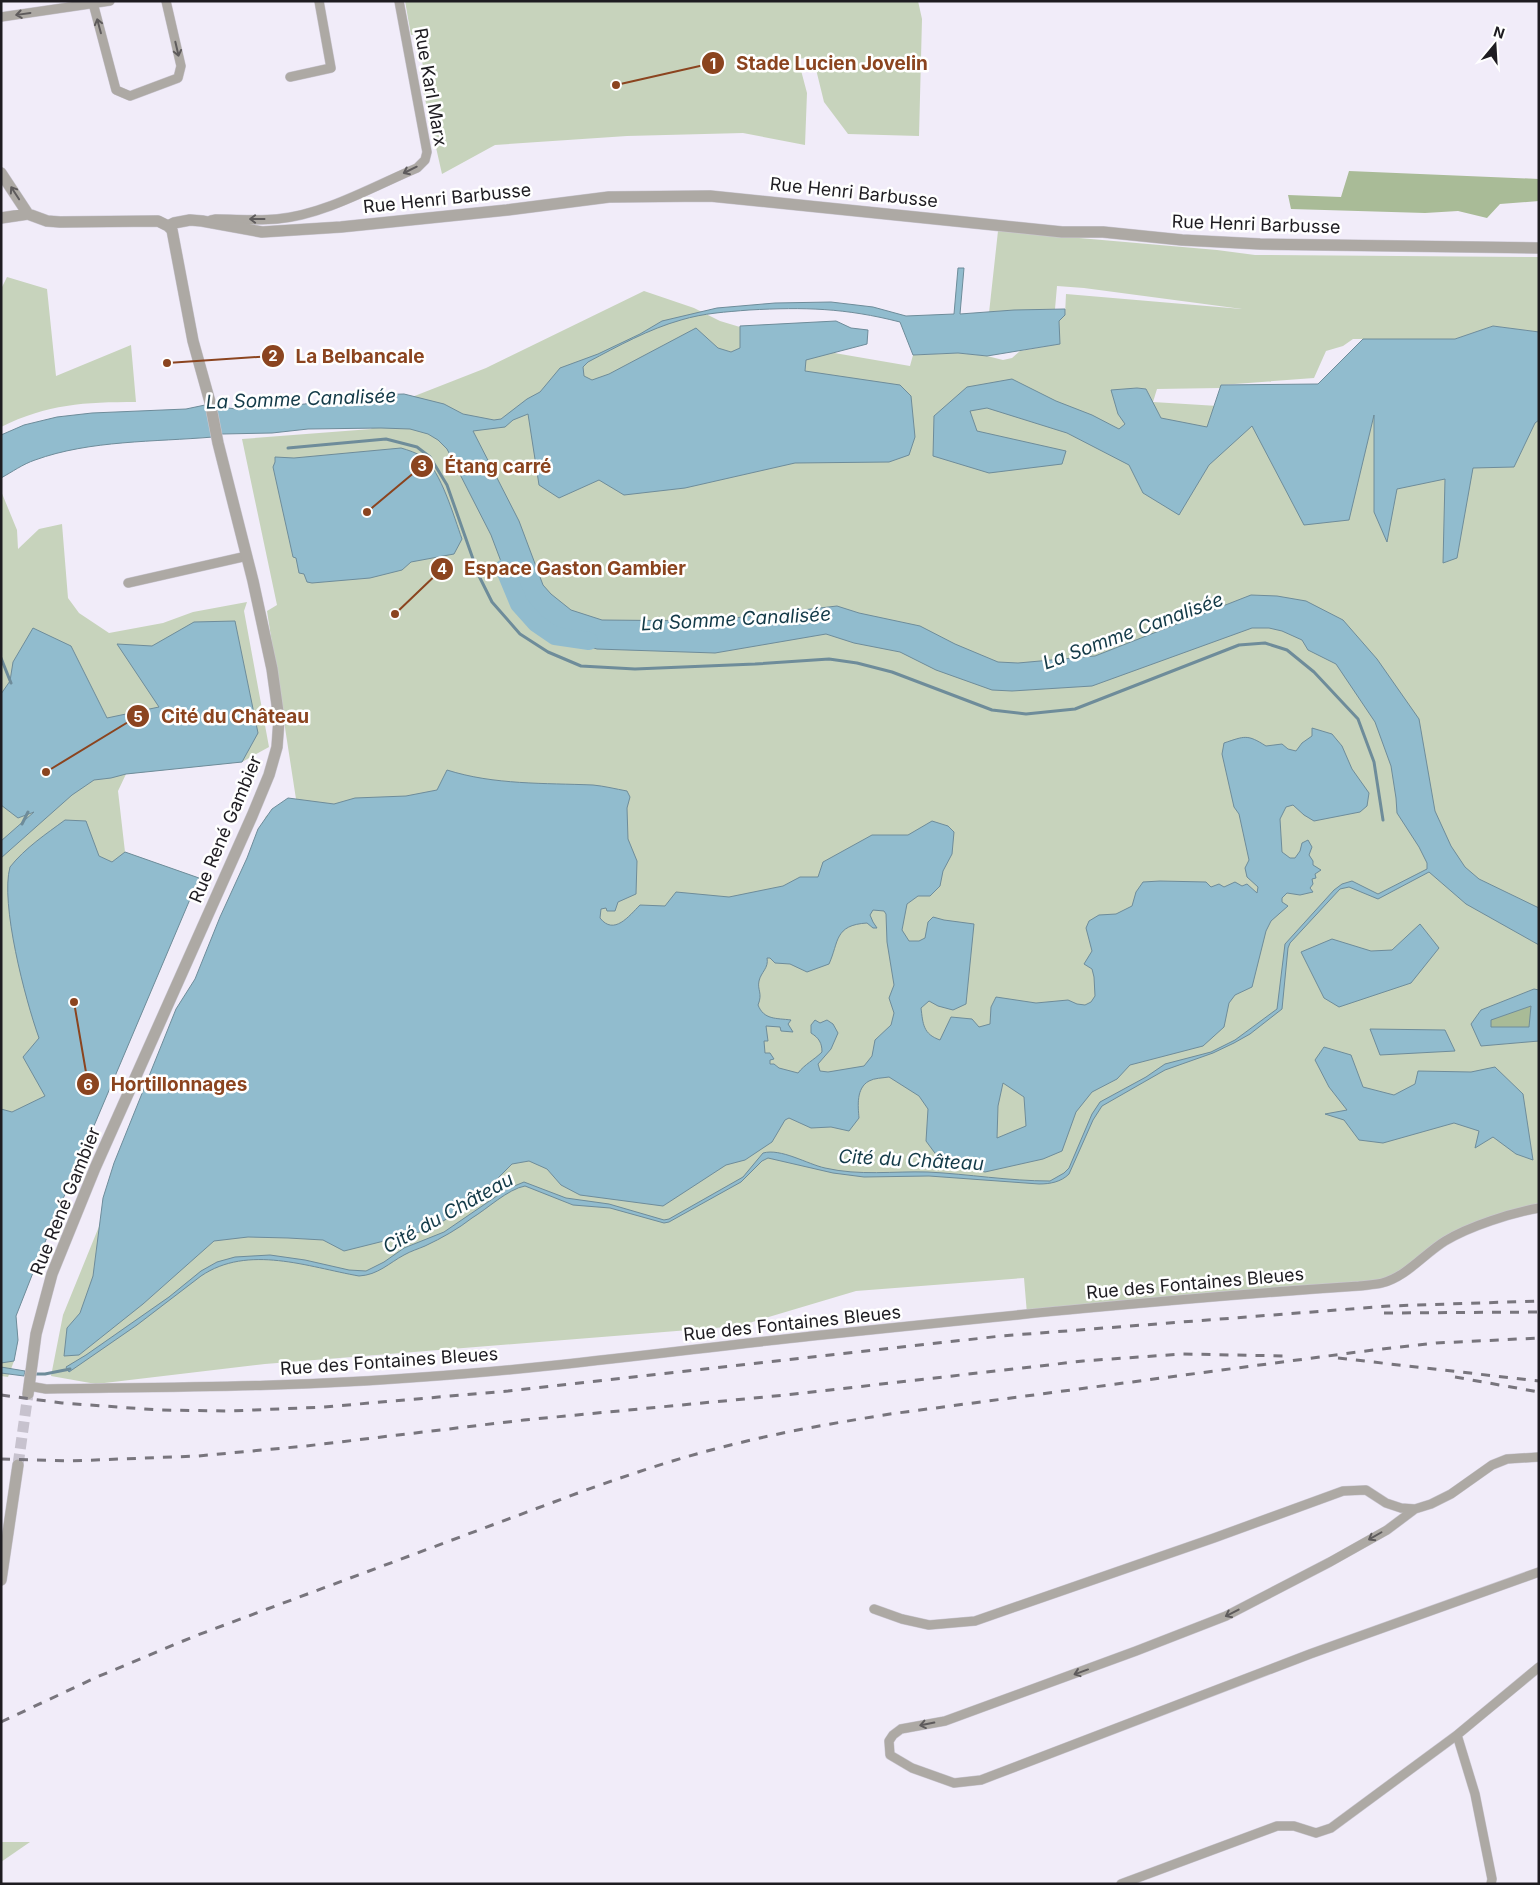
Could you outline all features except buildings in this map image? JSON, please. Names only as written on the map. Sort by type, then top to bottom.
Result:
[{"type":"street","points":[[1,17],[80,3],[110,1]]},
{"type":"street","points":[[93,3],[116,90],[130,96],[178,78],[181,66],[166,1]]},
{"type":"street","points":[[290,77],[331,68],[319,1]]},
{"type":"street","name":"Rue Karl Marx","points":[[210,223],[211,220],[216,219],[277,219],[303,214],[333,204],[417,168],[425,160],[427,152],[399,1]]},
{"type":"street","points":[[1,173],[28,214]]},
{"type":"street","name":"Rue Henri Barbusse","points":[[168,226],[190,220],[262,232],[340,227],[507,210],[609,197],[710,196],[1062,232],[1103,232],[1182,240],[1260,244],[1539,248]]},
{"type":"street","points":[[1,218],[28,214],[47,221],[158,221],[168,226]]},
{"type":"street","name":"Rue René Gambier","points":[[28,1390],[36,1334],[52,1274],[99,1159],[244,834],[269,775],[277,747],[279,719],[270,660],[210,402],[193,341],[173,234],[168,226]]},
{"type":"street","points":[[128,583],[247,556]]},
{"type":"street","name":"Rue des Fontaines Bleues","points":[[28,1390],[242,1385],[422,1378],[574,1364],[808,1337],[1136,1303],[1359,1286],[1383,1283],[1399,1276],[1457,1234],[1523,1211],[1539,1208]]},
{"type":"street","points":[[1539,1457],[1507,1459],[1492,1466],[1450,1494],[1431,1504],[1415,1509],[1387,1530],[1226,1616],[945,1721],[901,1729],[893,1735],[890,1741],[890,1755],[912,1768],[954,1783],[981,1780],[1310,1654],[1539,1572]]},
{"type":"street","points":[[1,1580],[6,1517],[18,1465]]},
{"type":"street","points":[[874,1609],[902,1619],[929,1625],[975,1621],[1214,1538],[1343,1490],[1366,1490],[1386,1503],[1401,1508],[1415,1509]]},
{"type":"street","points":[[1121,1884],[1277,1826],[1294,1826],[1316,1833],[1331,1828],[1457,1735],[1539,1667]]},
{"type":"street","points":[[1457,1735],[1475,1794],[1493,1882]]},
{"type":"green space","points":[[405,1],[918,1],[922,19],[919,136],[848,134],[824,102],[813,57],[798,59],[807,93],[805,145],[743,133],[627,136],[495,145],[442,174],[423,90],[428,89],[416,34],[411,35]]},
{"type":"green space","points":[[1349,171],[1539,179],[1539,201],[1500,204],[1487,218],[1458,211],[1425,213],[1291,209],[1288,195],[1341,197]]},
{"type":"green space","points":[[998,231],[1255,255],[1539,257],[1539,332],[1493,326],[1455,339],[1353,339],[1343,346],[1326,351],[1314,378],[1221,385],[1220,388],[1157,389],[1153,402],[1250,408],[1539,364],[1539,1208],[1468,1230],[1383,1283],[1027,1314],[1024,1278],[856,1291],[739,1326],[265,1364],[96,1384],[51,1376],[63,1315],[266,816],[296,799],[267,611],[277,605],[242,439],[371,429],[389,406],[486,368],[644,291],[694,308],[720,321],[817,350],[910,366],[913,355],[958,353],[1003,360],[1012,358],[1020,351],[1059,344],[1059,321],[1065,315],[1066,294],[1242,309],[1057,286],[1055,309],[989,313]],"holes":[[[1136,388],[1146,389],[1152,402],[1111,391]]]},
{"type":"green space","points":[[7,277],[47,289],[56,376],[131,345],[136,402],[83,404],[50,409],[34,413],[1,427],[1,289]]},
{"type":"green space","points":[[1,491],[17,530],[18,549],[39,529],[62,524],[68,598],[79,613],[109,633],[163,623],[193,612],[247,602],[244,611],[269,747],[242,762],[126,774],[118,791],[125,852],[199,878],[49,1232],[16,1316],[18,1340],[14,1361],[8,1377],[1,1376]]},
{"type":"green space","points":[[1531,1006],[1529,1027],[1491,1027],[1490,1020]]},
{"type":"green space","points":[[1,1842],[30,1842],[1,1862]]},
{"type":"water","points":[[958,268],[964,268],[960,314],[1065,309],[1065,315],[1059,321],[1060,344],[987,356],[958,353],[913,355],[900,322],[843,311],[749,310],[707,314],[669,324],[622,344],[588,362],[583,367],[584,376],[592,380],[609,374],[696,328],[718,348],[731,352],[740,348],[740,326],[836,321],[851,328],[868,330],[867,344],[806,360],[805,371],[900,385],[911,396],[915,437],[909,455],[889,462],[795,463],[685,488],[624,495],[599,480],[559,498],[539,485],[528,414],[513,420],[505,427],[473,431],[519,521],[543,585],[571,610],[602,620],[708,621],[837,606],[859,613],[920,626],[955,644],[998,662],[1018,663],[1095,656],[1251,595],[1277,596],[1306,601],[1343,620],[1377,659],[1419,719],[1435,811],[1451,846],[1465,867],[1479,879],[1539,908],[1539,945],[1466,904],[1429,872],[1378,899],[1349,887],[1340,889],[1290,943],[1282,1009],[1250,1034],[1234,1043],[1213,1053],[1165,1070],[1102,1106],[1093,1120],[1069,1174],[1059,1181],[1039,1184],[929,1176],[864,1177],[833,1173],[768,1158],[762,1161],[741,1182],[664,1223],[610,1208],[573,1205],[525,1186],[505,1195],[444,1237],[407,1254],[378,1271],[366,1275],[359,1276],[278,1261],[238,1261],[219,1266],[201,1276],[137,1325],[69,1372],[66,1367],[169,1297],[201,1271],[217,1262],[235,1257],[270,1255],[305,1260],[349,1270],[366,1271],[384,1262],[404,1248],[444,1232],[507,1189],[524,1182],[566,1198],[609,1204],[664,1220],[669,1219],[743,1177],[763,1153],[770,1152],[786,1154],[825,1168],[851,1172],[928,1172],[1050,1181],[1069,1168],[1092,1114],[1100,1102],[1146,1077],[1165,1064],[1211,1052],[1235,1040],[1277,1009],[1285,944],[1334,890],[1342,884],[1352,881],[1378,894],[1427,869],[1427,863],[1419,847],[1397,813],[1391,766],[1375,722],[1336,664],[1308,650],[1302,640],[1282,631],[1269,628],[1252,628],[1092,686],[1012,691],[992,690],[936,670],[900,652],[854,643],[826,634],[715,653],[597,649],[578,643],[550,630],[528,612],[520,602],[508,580],[491,535],[447,449],[428,434],[410,429],[308,429],[272,433],[222,434],[213,437],[100,445],[56,453],[22,466],[1,478],[1,435],[24,425],[57,417],[92,413],[186,409],[205,405],[236,409],[305,404],[322,399],[366,395],[404,394],[444,404],[463,414],[494,420],[501,419],[527,399],[540,392],[560,368],[598,354],[662,321],[717,308],[775,303],[831,302],[873,307],[906,316],[954,314]]},
{"type":"water","points":[[1493,326],[1539,332],[1539,420],[1535,423],[1514,467],[1473,468],[1457,558],[1443,563],[1445,479],[1397,489],[1387,542],[1374,512],[1374,415],[1349,520],[1304,525],[1252,426],[1209,465],[1179,515],[1143,493],[1129,465],[1067,433],[987,408],[970,411],[977,431],[1066,451],[1062,464],[989,473],[933,456],[934,416],[967,387],[1012,379],[1119,429],[1125,424],[1118,414],[1111,390],[1146,389],[1161,418],[1207,427],[1221,385],[1318,384],[1363,339],[1455,339]]},
{"type":"water","points":[[401,448],[423,457],[430,464],[441,483],[462,539],[454,554],[411,562],[402,570],[370,578],[307,582],[304,574],[299,573],[296,558],[293,557],[273,467],[275,457],[294,458]]},
{"type":"water","points":[[235,621],[258,733],[242,762],[126,774],[94,780],[72,795],[1,858],[1,841],[34,812],[18,818],[1,805],[1,694],[10,681],[13,662],[33,628],[71,646],[107,718],[159,707],[117,644],[152,646],[194,622]]},
{"type":"water","points":[[1312,728],[1332,734],[1342,746],[1352,769],[1369,793],[1367,806],[1360,812],[1314,821],[1293,805],[1286,807],[1280,819],[1282,852],[1290,858],[1295,858],[1300,851],[1302,843],[1308,840],[1312,847],[1309,855],[1313,865],[1321,870],[1315,874],[1316,878],[1312,879],[1313,884],[1310,888],[1313,892],[1300,895],[1287,893],[1282,898],[1282,902],[1288,906],[1271,921],[1266,931],[1252,987],[1235,995],[1229,1003],[1224,1027],[1203,1046],[1130,1065],[1117,1079],[1092,1092],[1076,1112],[1062,1151],[1043,1159],[985,1172],[940,1160],[926,1141],[928,1109],[919,1096],[889,1077],[876,1079],[869,1081],[862,1088],[858,1108],[859,1118],[849,1131],[831,1127],[811,1128],[789,1118],[785,1120],[772,1142],[745,1160],[726,1165],[663,1206],[580,1195],[561,1185],[547,1169],[529,1161],[512,1164],[497,1179],[445,1220],[420,1232],[344,1251],[323,1240],[248,1237],[214,1241],[143,1304],[79,1355],[64,1356],[67,1328],[80,1313],[93,1276],[103,1198],[114,1163],[176,1009],[195,979],[258,829],[272,809],[288,798],[334,804],[355,798],[406,796],[437,790],[447,770],[501,781],[593,785],[627,791],[630,797],[627,808],[628,839],[637,861],[636,894],[618,902],[615,911],[607,911],[606,908],[601,909],[600,918],[605,923],[611,925],[616,925],[626,919],[640,905],[665,906],[676,892],[729,897],[783,886],[800,877],[818,877],[823,862],[872,835],[908,835],[932,821],[948,826],[954,832],[952,854],[943,871],[940,886],[930,896],[918,896],[907,904],[902,930],[909,941],[919,941],[925,938],[928,922],[933,917],[974,924],[966,1004],[953,1010],[938,1006],[929,1001],[921,1008],[925,1028],[930,1035],[940,1040],[951,1017],[972,1019],[979,1027],[990,1024],[991,1007],[996,997],[1036,1003],[1068,1000],[1085,1005],[1091,1002],[1095,996],[1094,977],[1092,969],[1084,964],[1092,951],[1086,928],[1089,921],[1099,915],[1116,914],[1132,906],[1136,892],[1143,882],[1206,882],[1211,887],[1219,884],[1224,887],[1235,882],[1242,886],[1247,884],[1257,893],[1258,887],[1247,877],[1245,868],[1249,860],[1239,814],[1234,807],[1222,754],[1224,743],[1246,737],[1266,746],[1282,744],[1288,749],[1296,751],[1302,743],[1312,736]],"holes":[[[873,910],[884,911],[886,914],[887,942],[894,985],[889,998],[894,1013],[891,1025],[875,1040],[872,1056],[864,1066],[828,1072],[820,1071],[818,1064],[831,1049],[838,1033],[833,1024],[827,1020],[820,1023],[815,1020],[811,1025],[811,1033],[820,1041],[822,1052],[798,1073],[770,1064],[770,1060],[774,1059],[770,1053],[765,1053],[764,1041],[768,1041],[766,1026],[780,1027],[781,1031],[793,1032],[788,1024],[791,1020],[767,1016],[758,1005],[760,997],[759,981],[767,965],[767,958],[770,958],[775,963],[790,964],[807,972],[829,964],[839,936],[843,931],[856,924],[867,923],[873,928],[877,928],[870,915]],[[1003,1083],[1024,1097],[1026,1126],[997,1138],[998,1106]]]},
{"type":"water","points":[[65,820],[86,821],[99,856],[112,862],[125,852],[199,878],[49,1232],[16,1316],[18,1340],[14,1361],[1,1363],[1,1109],[12,1112],[45,1096],[23,1057],[39,1038],[27,1000],[11,927],[8,883],[10,867],[16,860]]},
{"type":"water","points":[[1420,924],[1439,948],[1411,983],[1339,1007],[1324,998],[1301,952],[1332,939],[1371,951],[1392,950]]},
{"type":"water","points":[[1534,989],[1539,990],[1539,1041],[1481,1046],[1471,1024],[1481,1010]],"holes":[[[1531,1006],[1529,1027],[1491,1027],[1491,1020]]]},
{"type":"water","points":[[1370,1029],[1445,1030],[1455,1051],[1380,1055]]},
{"type":"water","points":[[1324,1047],[1351,1055],[1363,1087],[1394,1095],[1415,1084],[1418,1071],[1471,1072],[1495,1067],[1523,1094],[1533,1160],[1516,1154],[1493,1137],[1475,1148],[1479,1131],[1454,1123],[1383,1143],[1359,1140],[1344,1120],[1325,1114],[1347,1110],[1329,1087],[1315,1060]]},
{"type":"water","points":[[1,1367],[25,1371],[24,1376],[1,1373]]},
{"type":"waterway","points":[[288,448],[386,439],[417,447],[430,457],[447,485],[479,576],[492,602],[520,634],[548,652],[581,666],[635,669],[829,659],[857,663],[892,672],[992,710],[1026,714],[1075,709],[1239,645],[1265,643],[1287,650],[1314,672],[1358,719],[1374,762],[1383,820]]},
{"type":"waterway","name":"La Somme Canalisée","points":[[504,568],[519,604],[536,623],[555,636],[589,641]]},
{"type":"waterway","name":"Cité du Château","points":[[1,658],[11,683]]},
{"type":"waterway","name":"Cité du Château","points":[[22,824],[28,812]]},
{"type":"waterway","name":"Cité du Château","points":[[35,1374],[70,1369]]},
{"type":"tunnel","points":[[18,1465],[28,1394]]},
{"type":"railway","points":[[1,1395],[62,1403],[159,1410],[231,1411],[324,1407],[508,1391],[1001,1336],[1389,1306],[1539,1301]]},
{"type":"railway","points":[[1384,1313],[1539,1312]]},
{"type":"railway","points":[[1,1722],[97,1677],[195,1636],[599,1486],[660,1465],[722,1447],[798,1430],[890,1414],[1373,1350],[1436,1343],[1539,1338]]},
{"type":"railway","points":[[1,1459],[69,1461],[198,1456],[306,1446],[524,1420],[786,1395],[1083,1361],[1182,1354],[1288,1356]]},
{"type":"railway","points":[[1338,1358],[1539,1381]]},
{"type":"railway","points":[[1455,1377],[1539,1392]]},
{"type":"place","name":"Stade Lucien Jovelin","points":[[616,85]]},
{"type":"place","name":"La Belbancale","points":[[167,363]]},
{"type":"place","name":"Étang carré","points":[[367,512]]},
{"type":"place","name":"Espace Gaston Gambier","points":[[395,614]]},
{"type":"place","name":"Cité du Château","points":[[46,772]]},
{"type":"place","name":"Hortillonnages","points":[[74,1002]]}]
